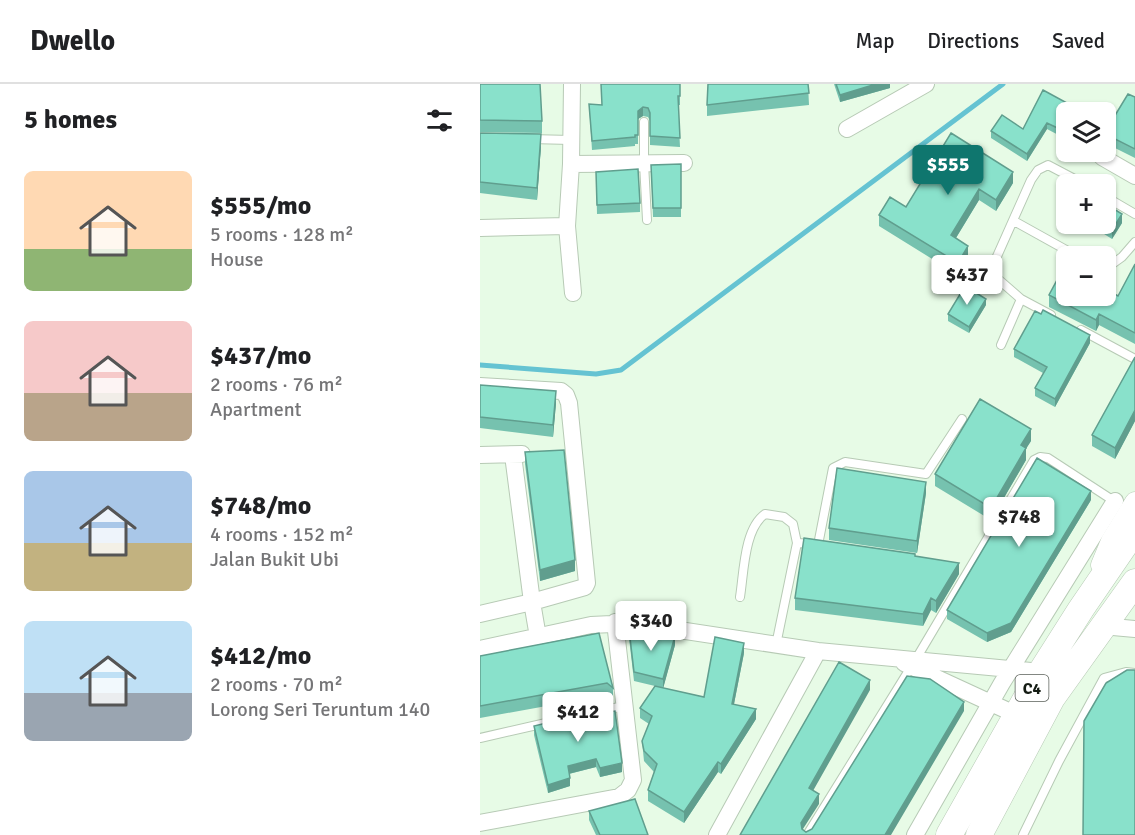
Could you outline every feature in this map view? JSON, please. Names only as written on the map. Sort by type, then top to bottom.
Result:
[{"type":"main road","name":"C4","points":[[950,835],[1041,672],[1081,609],[1128,518]]},
{"type":"main road","name":"C4","points":[[979,835],[1052,698],[1102,626],[1132,588]]},
{"type":"street","points":[[572,84],[571,164],[567,226],[573,293]]},
{"type":"street","points":[[847,129],[926,84]]},
{"type":"street","points":[[1111,162],[1135,176]]},
{"type":"street","points":[[571,164],[684,163]]},
{"type":"street","points":[[480,228],[567,226]]},
{"type":"street","points":[[480,386],[561,391],[566,395],[569,403],[588,583],[585,587],[480,614]]},
{"type":"street","points":[[555,452],[574,451]]},
{"type":"street","points":[[480,455],[534,453]]},
{"type":"street","points":[[513,455],[538,637]]},
{"type":"street","points":[[915,835],[1011,669],[1128,518]]},
{"type":"street","name":"C4","points":[[1081,609],[1112,541],[1128,518]]},
{"type":"street","points":[[480,649],[615,622],[818,651],[914,662],[1041,672]]},
{"type":"street","points":[[480,823],[619,797],[628,790],[633,780],[615,622]]},
{"type":"street","points":[[1102,626],[1135,629]]},
{"type":"street","points":[[717,835],[818,651]]},
{"type":"street","points":[[914,662],[1017,715]]},
{"type":"lane","points":[[644,122],[647,220]]},
{"type":"lane","points":[[526,139],[571,140]]},
{"type":"lane","points":[[1063,321],[1021,299],[990,272],[1031,180],[1038,170],[1048,165],[1065,174]]},
{"type":"lane","points":[[1116,203],[1135,214]]},
{"type":"lane","points":[[1014,221],[1059,246]]},
{"type":"lane","points":[[1116,261],[1135,242]]},
{"type":"lane","points":[[1001,345],[1021,299]]},
{"type":"lane","points":[[1073,326],[1135,358]]},
{"type":"lane","points":[[818,544],[833,468],[845,462],[926,474],[962,419]]},
{"type":"lane","points":[[807,835],[914,662],[1034,460],[1040,457],[1048,458],[1128,518]]},
{"type":"lane","points":[[740,597],[751,531],[757,520],[765,514],[784,517],[793,524],[797,543],[776,645]]},
{"type":"lane","points":[[797,543],[830,546]]},
{"type":"lane","points":[[959,565],[971,567]]},
{"type":"lane","points":[[1023,835],[1059,761],[1104,678],[1126,672],[1135,673]]},
{"type":"lane","points":[[480,738],[624,706]]},
{"type":"building","points":[[480,84],[540,84],[542,121],[480,120]]},
{"type":"building","points":[[601,84],[680,84],[680,96],[678,96],[680,138],[650,136],[650,113],[648,108],[643,107],[638,111],[638,135],[635,137],[592,141],[589,104],[602,105]]},
{"type":"building","points":[[708,84],[808,84],[809,93],[707,105]]},
{"type":"building","points":[[836,84],[876,84],[840,95]]},
{"type":"building","points":[[1043,90],[1065,102],[1056,102],[1056,127],[1047,123],[1027,154],[991,131],[1002,115],[1023,129]]},
{"type":"building","points":[[1128,94],[1135,97],[1135,149],[1116,140],[1116,114]]},
{"type":"building","points":[[480,133],[541,134],[537,188],[480,182]]},
{"type":"building","points":[[951,133],[1013,172],[996,200],[979,189],[951,235],[968,246],[958,263],[879,215],[890,197],[906,207]]},
{"type":"building","points":[[681,164],[681,208],[653,208],[651,165]]},
{"type":"building","points":[[638,169],[640,203],[597,205],[596,172]]},
{"type":"building","points":[[1116,210],[1122,214],[1116,224]]},
{"type":"building","points":[[1135,264],[1135,333],[1099,314],[1096,320],[1070,306],[1116,306],[1116,295],[1118,296]]},
{"type":"building","points":[[1056,282],[1056,299],[1049,295]]},
{"type":"building","points":[[965,286],[986,299],[969,327],[948,314]]},
{"type":"building","points":[[1043,310],[1090,335],[1055,399],[1035,388],[1047,367],[1014,349],[1035,311],[1041,314]]},
{"type":"building","points":[[1135,357],[1135,410],[1115,448],[1092,435]]},
{"type":"building","points":[[480,385],[556,391],[553,425],[480,417]]},
{"type":"building","points":[[980,399],[1031,429],[1021,445],[1026,448],[991,508],[935,474]]},
{"type":"building","points":[[564,450],[575,560],[540,570],[525,452]]},
{"type":"building","points":[[1037,458],[1091,491],[1011,623],[987,633],[947,610]]},
{"type":"building","points":[[837,468],[926,482],[917,541],[829,528]]},
{"type":"building","points":[[804,538],[915,554],[915,556],[959,563],[936,601],[931,598],[923,614],[795,598]]},
{"type":"building","points":[[629,629],[675,636],[663,679],[634,672]]},
{"type":"building","points":[[599,633],[613,688],[607,683],[480,706],[480,656]]},
{"type":"building","points":[[715,637],[744,643],[732,704],[756,709],[721,764],[718,762],[684,812],[648,790],[657,764],[644,751],[642,741],[652,716],[640,708],[655,686],[704,697]]},
{"type":"building","points":[[839,662],[870,680],[809,788],[819,794],[801,823],[802,829],[806,832],[812,829],[907,676],[930,679],[964,702],[885,835],[740,835]]},
{"type":"building","points":[[1127,670],[1135,670],[1135,835],[1083,835],[1084,721],[1106,683]]},
{"type":"building","points":[[615,711],[622,763],[600,768],[596,759],[568,766],[570,778],[548,785],[534,726],[575,716]]},
{"type":"building","points":[[635,799],[648,835],[600,835],[589,811]]},
{"type":"waterway","points":[[480,365],[596,374],[621,370],[1003,84]]}]
